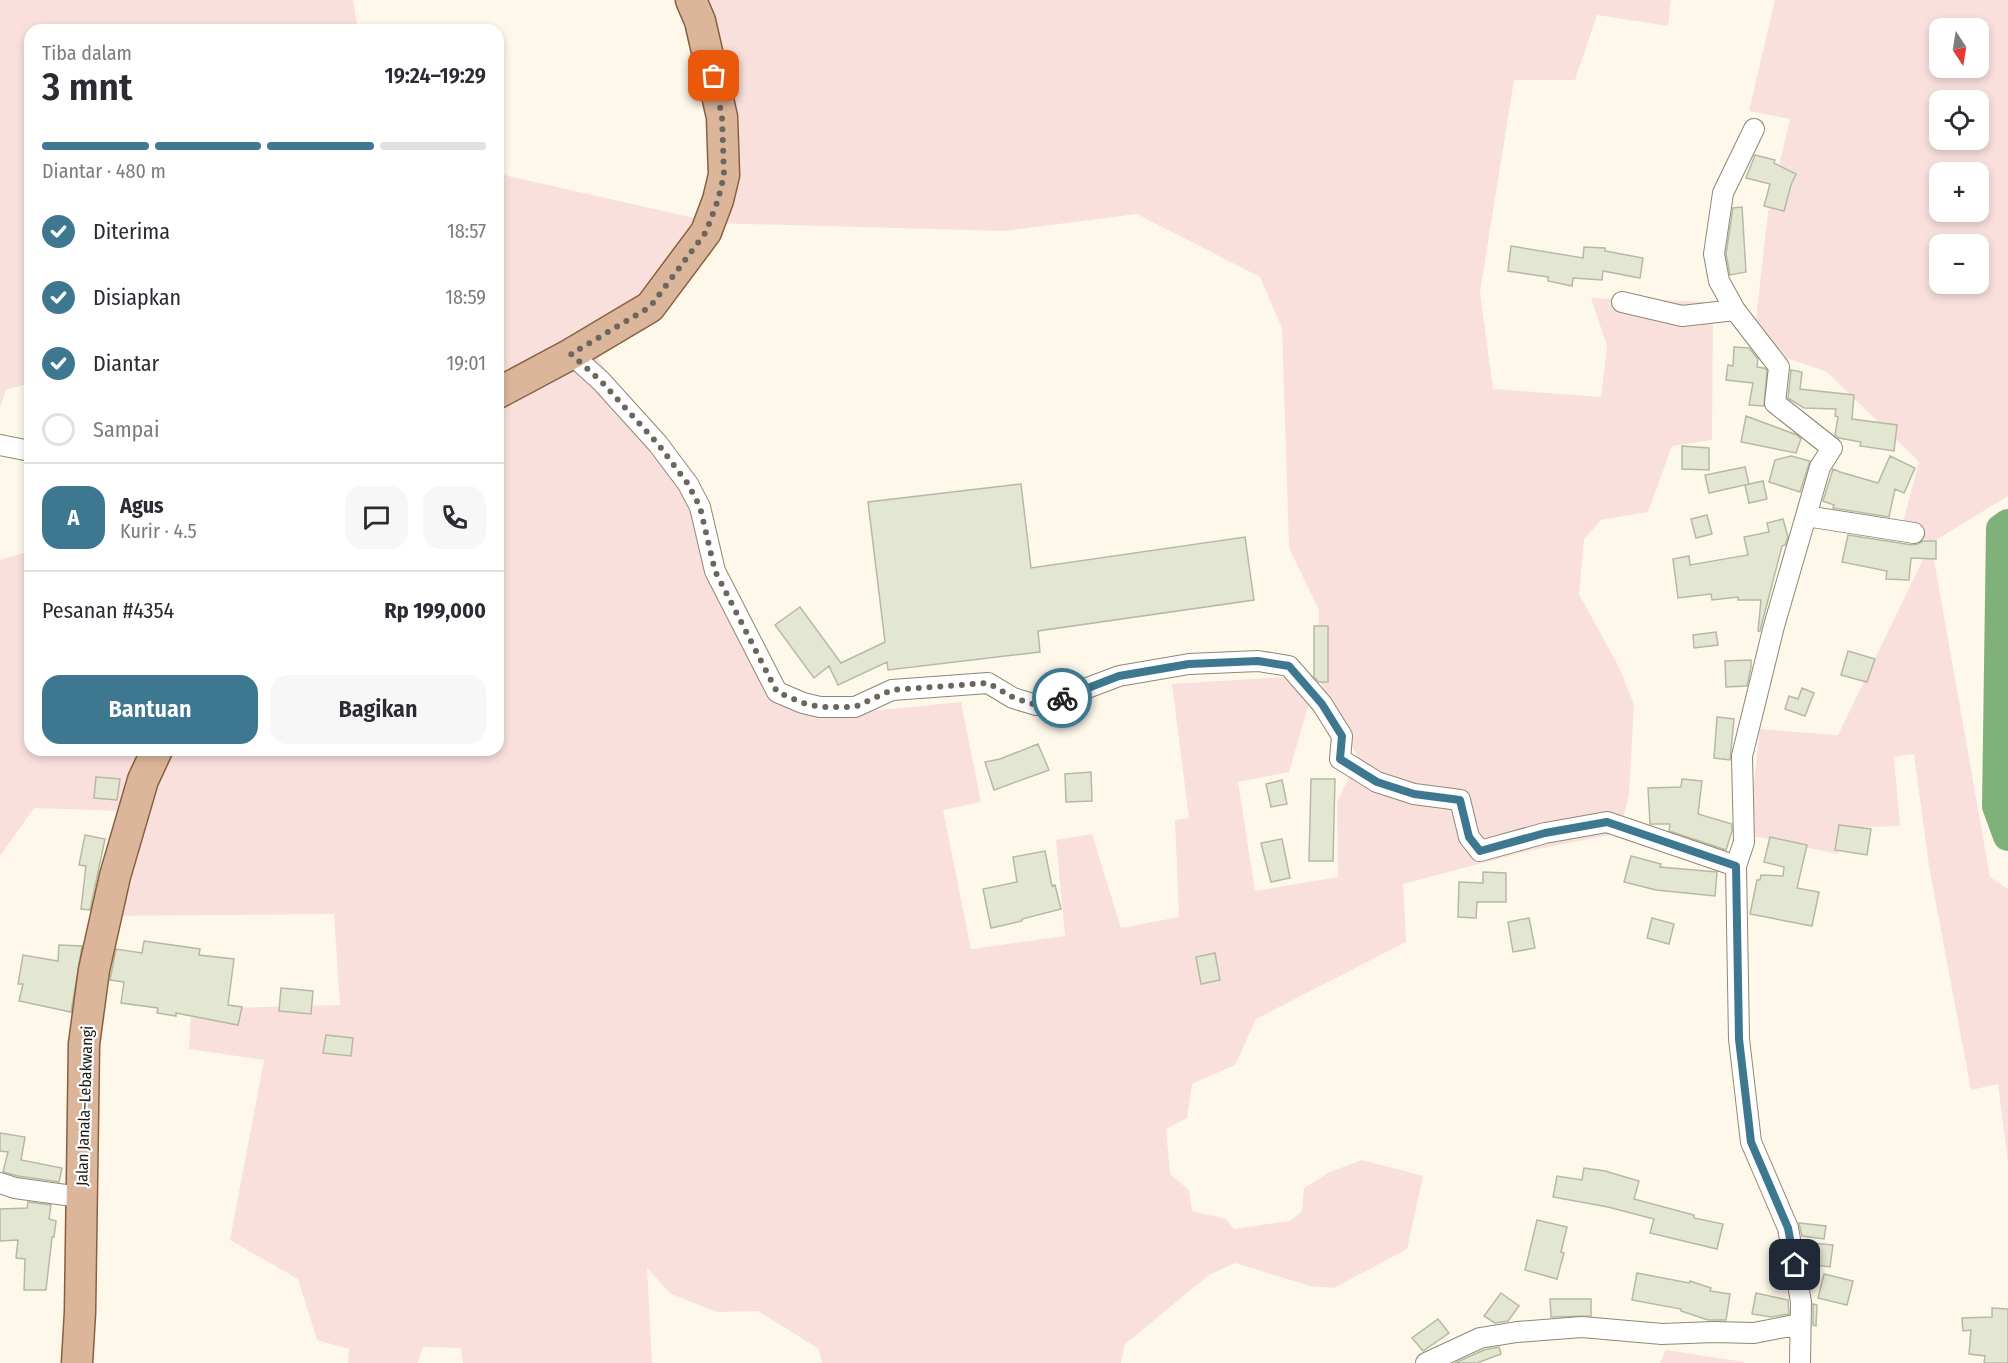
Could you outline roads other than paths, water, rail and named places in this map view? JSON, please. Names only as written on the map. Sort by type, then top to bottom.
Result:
[{"type":"main road","points":[[504,390],[571,354],[650,307],[706,232],[718,200],[724,175],[722,117],[700,21],[691,0]]},
{"type":"main road","name":"Jalan Janala–Lebakwangi","points":[[77,1363],[80,1312],[84,1044],[94,970],[118,866],[142,780],[154,756]]},
{"type":"street","points":[[1754,129],[1723,193],[1714,254],[1719,281],[1735,310],[1779,367],[1775,403],[1832,448],[1820,467],[1774,626],[1742,756],[1744,842],[1736,866],[1739,1039],[1751,1142],[1788,1228],[1801,1302],[1800,1363]]},
{"type":"street","points":[[1622,302],[1682,315],[1735,310]]},
{"type":"street","points":[[571,354],[601,381],[658,444],[688,484],[700,507],[715,571],[777,692],[795,700],[820,707],[855,707],[892,690],[988,683],[1014,698],[1036,705],[1053,701],[1119,676],[1189,664],[1258,661],[1289,666],[1322,704],[1342,736],[1340,759],[1377,782],[1414,794],[1460,800],[1469,837],[1480,851],[1545,833],[1607,822],[1736,866]]},
{"type":"street","points":[[0,445],[24,450]]},
{"type":"street","points":[[1806,516],[1914,533]]},
{"type":"street","points":[[0,1183],[15,1188],[80,1197]]},
{"type":"street","points":[[1426,1363],[1480,1338],[1517,1332],[1582,1327],[1662,1334],[1754,1333],[1800,1324]]},
{"type":"waterway","points":[[2008,524],[2001,529],[1997,806],[2008,836]]}]
